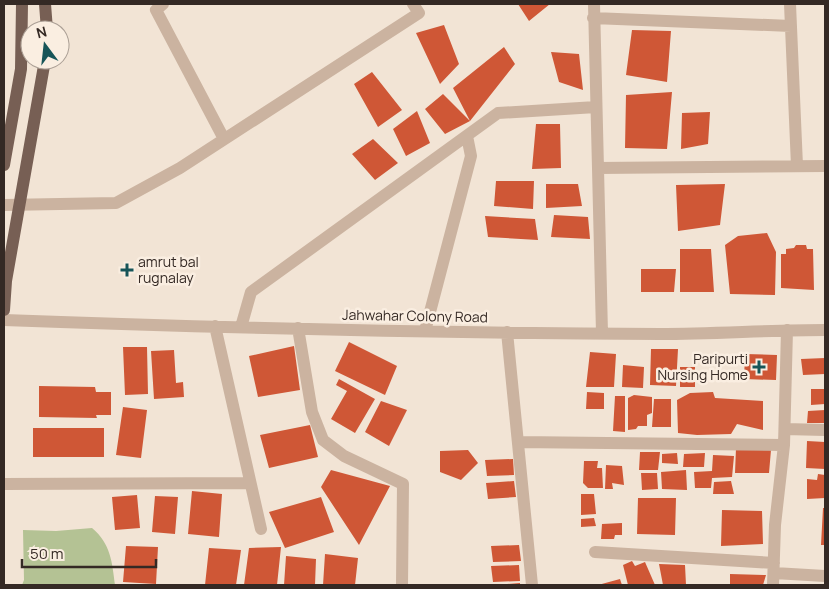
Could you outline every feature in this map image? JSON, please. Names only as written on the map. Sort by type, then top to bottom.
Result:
[{"type":"main road","points":[[4,165],[21,69],[22,4]]},
{"type":"main road","points":[[46,4],[47,20]]},
{"type":"main road","points":[[4,310],[8,242],[20,205],[43,70]]},
{"type":"street","points":[[163,4],[156,10],[224,139]]},
{"type":"street","points":[[4,205],[116,203],[180,168],[419,13],[413,4]]},
{"type":"street","points":[[594,4],[602,334]]},
{"type":"street","points":[[790,4],[797,166]]},
{"type":"street","points":[[593,18],[790,26]]},
{"type":"street","points":[[241,327],[251,292],[498,113],[596,107]]},
{"type":"street","points":[[425,331],[471,156],[467,136]]},
{"type":"street","points":[[598,168],[825,166]]},
{"type":"street","name":"Jahwahar Colony Road","points":[[4,320],[602,334],[825,330]]},
{"type":"street","points":[[215,326],[260,529]]},
{"type":"street","points":[[298,328],[312,412],[323,440],[344,456],[403,484],[402,585]]},
{"type":"street","points":[[774,574],[775,526],[784,445],[787,330]]},
{"type":"street","points":[[507,332],[532,585]]},
{"type":"street","points":[[784,429],[825,430]]},
{"type":"street","points":[[518,442],[784,445]]},
{"type":"street","points":[[4,484],[250,483]]},
{"type":"street","points":[[595,552],[774,574],[825,576]]},
{"type":"green space","points":[[92,528],[103,540],[110,554],[115,585],[22,585],[24,580],[23,530],[56,531]]},
{"type":"building","points":[[518,4],[550,4],[529,21]]},
{"type":"building","points":[[444,25],[459,64],[440,84],[416,33]]},
{"type":"building","points":[[632,30],[671,31],[667,82],[626,75]]},
{"type":"building","points":[[504,47],[515,64],[470,121],[453,88]]},
{"type":"building","points":[[551,52],[579,54],[583,90],[559,82]]},
{"type":"building","points":[[372,72],[402,110],[378,127],[354,84]]},
{"type":"building","points":[[672,92],[667,149],[625,148],[626,95]]},
{"type":"building","points":[[443,94],[470,121],[445,134],[425,109]]},
{"type":"building","points":[[417,111],[430,143],[406,156],[393,129]]},
{"type":"building","points":[[710,112],[708,144],[681,149],[682,113]]},
{"type":"building","points":[[536,124],[560,124],[561,168],[532,169]]},
{"type":"building","points":[[373,139],[398,163],[375,180],[352,154]]},
{"type":"building","points":[[496,181],[534,181],[533,209],[494,206]]},
{"type":"building","points":[[546,184],[578,184],[582,206],[546,208]]},
{"type":"building","points":[[725,184],[720,225],[678,231],[676,185]]},
{"type":"building","points":[[554,215],[588,217],[590,239],[551,237]]},
{"type":"building","points":[[485,216],[535,219],[538,240],[488,237]]},
{"type":"building","points":[[767,233],[776,252],[775,295],[730,294],[725,245],[738,236]]},
{"type":"building","points":[[796,245],[806,245],[807,249],[813,249],[814,290],[781,288],[781,254],[786,254],[786,249],[794,248]]},
{"type":"building","points":[[680,249],[711,249],[714,292],[680,292]]},
{"type":"building","points":[[641,269],[676,269],[674,292],[641,292]]},
{"type":"building","points":[[349,342],[397,366],[385,395],[335,371]]},
{"type":"building","points":[[294,346],[300,390],[258,397],[249,356]]},
{"type":"building","points":[[123,347],[147,347],[148,394],[125,395]]},
{"type":"building","points":[[651,349],[678,349],[676,386],[650,385]]},
{"type":"building","points":[[174,350],[176,383],[183,382],[184,397],[154,399],[151,351]]},
{"type":"building","points":[[590,352],[616,354],[614,387],[586,387]]},
{"type":"building","points":[[745,354],[777,355],[776,380],[744,379]]},
{"type":"building","points":[[825,358],[825,374],[803,375],[801,359]]},
{"type":"building","points":[[623,365],[644,367],[643,388],[622,387]]},
{"type":"building","points":[[680,367],[695,367],[695,387],[680,387]]},
{"type":"building","points":[[339,379],[375,399],[355,433],[331,419],[347,391],[336,385]]},
{"type":"building","points":[[39,386],[95,387],[96,392],[111,392],[111,415],[96,415],[97,418],[39,417]]},
{"type":"building","points":[[811,389],[825,389],[825,404],[811,405]]},
{"type":"building","points":[[587,392],[604,393],[604,409],[586,409]]},
{"type":"building","points":[[713,392],[715,398],[763,401],[763,430],[737,424],[731,434],[697,435],[678,433],[677,400],[690,393]]},
{"type":"building","points":[[634,395],[652,397],[652,413],[647,415],[647,426],[638,426],[636,429],[628,430],[628,398]]},
{"type":"building","points":[[615,396],[625,396],[625,432],[613,431]]},
{"type":"building","points":[[654,399],[671,399],[671,427],[652,427]]},
{"type":"building","points":[[381,401],[407,410],[389,446],[365,432]]},
{"type":"building","points":[[123,407],[147,410],[141,458],[116,455]]},
{"type":"building","points":[[825,410],[825,423],[807,423],[808,411]]},
{"type":"building","points":[[310,425],[318,457],[269,468],[260,435]]},
{"type":"building","points":[[33,428],[104,428],[104,457],[33,457]]},
{"type":"building","points":[[807,441],[825,442],[825,469],[806,468]]},
{"type":"building","points":[[736,448],[771,450],[769,473],[735,473]]},
{"type":"building","points":[[468,450],[478,463],[461,480],[440,472],[440,451]]},
{"type":"building","points":[[640,452],[660,452],[658,470],[639,470]]},
{"type":"building","points":[[677,453],[678,464],[662,463],[662,454]]},
{"type":"building","points":[[705,453],[704,467],[683,467],[684,454]]},
{"type":"building","points":[[713,455],[734,456],[732,477],[712,478],[711,488],[695,488],[694,472],[712,471]]},
{"type":"building","points":[[513,459],[514,475],[487,476],[485,460]]},
{"type":"building","points":[[584,461],[598,461],[597,468],[602,468],[603,488],[588,488],[583,483]]},
{"type":"building","points":[[606,465],[622,466],[624,485],[612,483],[613,489],[605,489]]},
{"type":"building","points":[[331,470],[390,486],[359,545],[321,487]]},
{"type":"building","points":[[686,470],[687,490],[662,489],[661,472]]},
{"type":"building","points":[[641,473],[657,473],[658,489],[642,490]]},
{"type":"building","points":[[818,474],[825,475],[825,498],[807,499],[807,479],[817,480]]},
{"type":"building","points":[[514,481],[516,497],[488,499],[486,483]]},
{"type":"building","points":[[731,481],[734,494],[713,494],[714,482]]},
{"type":"building","points":[[192,491],[222,494],[219,537],[188,534]]},
{"type":"building","points":[[581,494],[594,494],[596,514],[581,515]]},
{"type":"building","points":[[137,495],[140,528],[115,530],[112,497]]},
{"type":"building","points":[[155,496],[178,497],[175,534],[152,532]]},
{"type":"building","points":[[321,497],[334,532],[285,548],[269,512]]},
{"type":"building","points":[[638,498],[676,498],[675,535],[637,534]]},
{"type":"building","points":[[823,508],[825,508],[825,545],[821,545]]},
{"type":"building","points":[[722,510],[762,511],[763,544],[721,546]]},
{"type":"building","points":[[594,518],[596,526],[581,527],[581,519]]},
{"type":"building","points":[[622,523],[622,535],[615,535],[614,539],[601,539],[602,524]]},
{"type":"building","points":[[519,545],[521,561],[493,562],[491,546]]},
{"type":"building","points":[[126,546],[158,547],[156,584],[123,582]]},
{"type":"building","points":[[281,547],[277,585],[244,585],[249,548]]},
{"type":"building","points":[[209,548],[241,550],[236,585],[205,585]]},
{"type":"building","points":[[325,554],[358,558],[355,585],[323,585]]},
{"type":"building","points":[[286,556],[316,559],[315,585],[284,585]]},
{"type":"building","points":[[632,561],[635,566],[645,562],[655,585],[628,585],[623,565]]},
{"type":"building","points":[[659,564],[685,565],[686,585],[663,585]]},
{"type":"building","points":[[519,565],[520,581],[493,582],[491,566]]},
{"type":"building","points":[[730,574],[766,575],[763,585],[730,585]]},
{"type":"building","points":[[620,579],[622,585],[598,585]]},
{"type":"building","points":[[520,583],[520,585],[507,585],[507,584]]},
{"type":"place","name":"amrut bal rugnalay","points":[[127,270]]},
{"type":"place","name":"Paripurti Nursing Home","points":[[759,367]]}]
